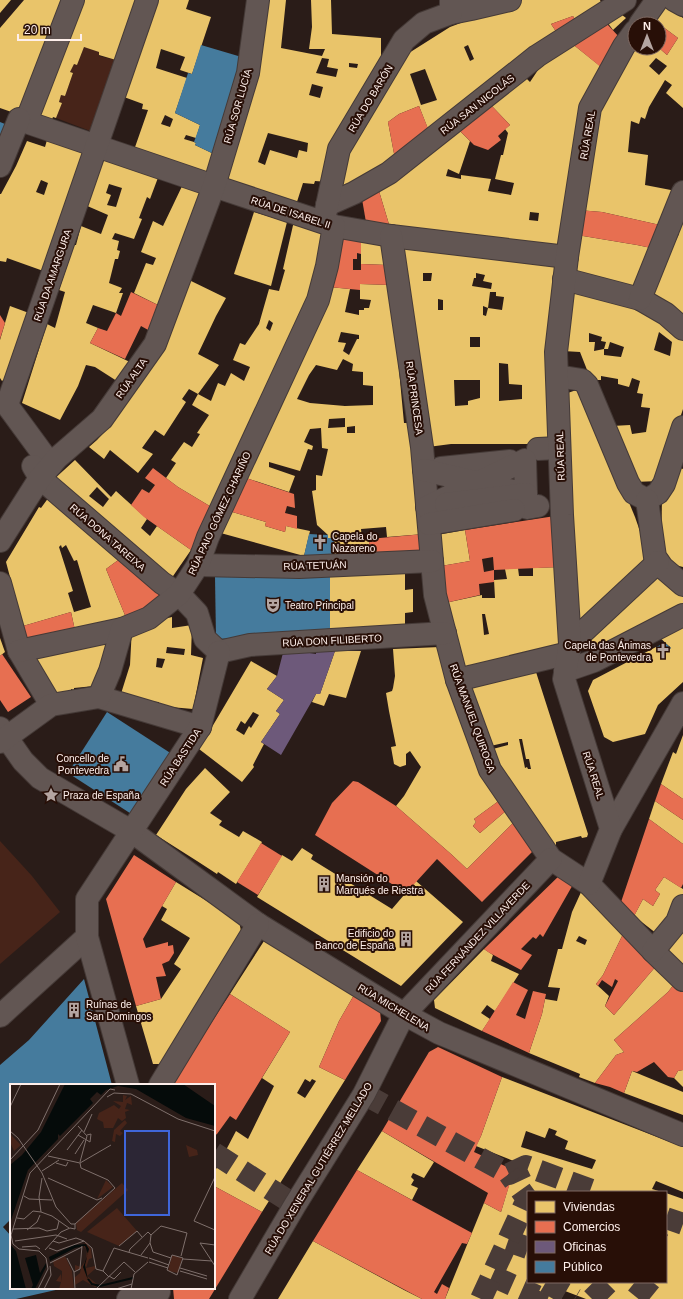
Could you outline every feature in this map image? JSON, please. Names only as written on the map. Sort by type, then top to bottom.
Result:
[{"type":"street","points":[[0,166],[22,120],[73,0]]},
{"type":"street","name":"RÚA DA AMARGURA","points":[[2,405],[97,146],[146,0]]},
{"type":"street","name":"RÚA SOR LUCÍA","points":[[214,186],[248,73],[258,0]]},
{"type":"street","name":"RÚA DO BARÓN","points":[[328,218],[339,149],[404,40],[424,23],[451,6],[510,0]]},
{"type":"street","name":"RÚA SAN NICOLÁS","points":[[328,218],[354,193],[390,173],[537,56],[625,0]]},
{"type":"street","points":[[674,0],[683,5]]},
{"type":"street","name":"RÚA REAL","points":[[611,829],[564,679],[568,656],[539,503],[536,451],[557,376],[556,352],[566,257],[590,108],[627,42]]},
{"type":"street","name":"RÚA DE ISABEL II","points":[[22,120],[214,186],[391,236],[566,257]]},
{"type":"street","name":"RÚA ALTA","points":[[0,541],[45,471],[57,458],[102,419],[155,344],[214,186]]},
{"type":"street","points":[[640,299],[683,192]]},
{"type":"street","name":"RÚA PAIO GÓMEZ CHARIÑO","points":[[19,651],[122,629],[149,618],[179,594],[198,565],[208,537],[318,300],[327,266],[328,218]]},
{"type":"street","name":"RÚA PRINCESA","points":[[391,236],[423,461],[432,561]]},
{"type":"street","points":[[564,279],[640,299],[666,314],[683,329]]},
{"type":"street","points":[[557,376],[582,380],[587,385],[628,483],[634,493],[647,500]]},
{"type":"street","name":"RÚA DONA TAREIXA","points":[[2,405],[45,471],[162,583],[179,594],[196,613],[205,639],[219,652]]},
{"type":"street","points":[[647,500],[658,493],[664,484],[683,427]]},
{"type":"street","points":[[423,461],[536,451]]},
{"type":"street","points":[[428,516],[478,482],[536,451]]},
{"type":"street","points":[[536,451],[539,503]]},
{"type":"street","points":[[423,461],[539,503]]},
{"type":"street","points":[[647,500],[655,557],[658,565],[683,585]]},
{"type":"street","points":[[428,516],[539,503]]},
{"type":"street","name":"RÚA TETUÁN","points":[[198,565],[299,566],[432,561]]},
{"type":"street","name":"RÚA MANUEL QUIROGA","points":[[432,561],[435,595],[457,680],[490,770],[551,859]]},
{"type":"street","points":[[568,656],[658,565]]},
{"type":"street","points":[[0,583],[19,651],[51,705]]},
{"type":"street","points":[[457,680],[568,656],[594,661],[683,615]]},
{"type":"street","points":[[99,697],[110,671],[122,629]]},
{"type":"street","name":"RÚA DON FILIBERTO","points":[[219,652],[250,645],[445,633]]},
{"type":"street","name":"RÚA BASTIDA","points":[[128,1084],[87,937],[87,899],[200,727],[219,652]]},
{"type":"street","points":[[2,735],[51,705],[99,697],[200,727]]},
{"type":"street","points":[[589,884],[611,829],[683,703]]},
{"type":"street","name":"RÚA MICHELENA","points":[[2,735],[23,761],[40,778],[131,831],[258,924],[404,1014],[439,1033],[683,1135]]},
{"type":"street","points":[[551,859],[589,884],[683,980]]},
{"type":"street","name":"RÚA FERNÁNDEZ VILLAVERDE","points":[[404,1014],[551,859]]},
{"type":"street","points":[[653,951],[677,922],[683,906]]},
{"type":"street","points":[[161,1084],[258,924]]},
{"type":"street","points":[[0,1016],[87,937]]},
{"type":"street","name":"RÚA DO XENERAL GUTIÉRREZ MELLADO","points":[[240,1299],[295,1204],[364,1094],[404,1014]]},
{"type":"street","points":[[128,1299],[159,1293]]},
{"type":"shaded area","points":[[84,47],[99,52],[99,56],[116,60],[93,132],[56,118],[62,103],[59,102],[61,95],[65,96],[73,73],[70,72],[74,64],[77,65]]},
{"type":"shaded area","points":[[0,841],[32,876],[60,912],[0,964]]},
{"type":"building: Viviendas","points":[[0,0],[11,0],[0,13]]},
{"type":"building: Viviendas","points":[[24,0],[68,0],[46,34],[54,37],[23,116],[0,108],[0,28]]},
{"type":"building: Viviendas","points":[[78,0],[140,0],[130,19],[129,18],[116,60],[99,55],[99,52],[84,47],[77,65],[74,64],[70,72],[73,73],[65,96],[61,95],[59,102],[62,103],[56,118],[53,117],[51,122],[32,116]]},
{"type":"building: Viviendas","points":[[153,0],[189,0],[186,9],[211,17],[192,74],[180,70],[185,57],[161,49],[156,68],[187,78],[175,113],[200,125],[196,138],[186,135],[184,139],[196,143],[195,145],[218,156],[211,179],[134,150],[148,110],[142,109],[143,104],[124,97]],"holes":[[[165,115],[173,119],[170,127],[161,124]]]},
{"type":"building: Viviendas","points":[[264,0],[286,0],[281,48],[322,56],[325,49],[309,49],[312,27],[311,0],[331,0],[332,34],[381,38],[381,71],[328,182],[315,181],[314,184],[303,183],[295,208],[219,181]],"holes":[[[322,58],[329,59],[327,67],[338,69],[336,77],[316,73]],[[349,63],[358,64],[357,68],[349,67]],[[312,84],[323,87],[320,98],[309,95]],[[268,133],[308,143],[307,152],[299,150],[297,158],[270,150],[265,165],[258,162]]]},
{"type":"building: Viviendas","points":[[522,0],[600,0],[605,12],[579,27],[573,16],[551,24],[561,39],[430,134],[419,106],[399,114],[388,122],[396,164],[359,187],[338,185],[343,157],[401,58],[450,27]],"holes":[[[468,45],[474,59],[470,61],[464,47]],[[425,69],[437,100],[421,105],[410,74]]]},
{"type":"building: Viviendas","points":[[661,4],[683,18],[683,108],[666,93],[672,85],[665,80],[649,107],[645,119],[641,117],[639,124],[631,121],[628,152],[648,155],[645,185],[676,191],[660,225],[602,212],[578,210],[604,96],[630,56],[667,56],[678,38],[667,30],[667,16],[652,16]],"holes":[[[656,58],[667,66],[659,75],[649,66]]]},
{"type":"building: Viviendas","points":[[613,8],[626,18],[613,30],[602,15]]},
{"type":"building: Viviendas","points":[[570,42],[600,66],[588,94],[560,248],[391,231],[379,191],[457,128],[470,141],[459,174],[448,169],[446,176],[461,179],[461,175],[491,179],[488,191],[511,195],[514,183],[495,179],[508,133],[505,129],[510,125],[489,103],[525,77],[530,82],[540,67]],"holes":[[[530,212],[539,213],[538,221],[529,220]]]},
{"type":"building: Viviendas","points":[[49,133],[88,147],[49,273],[7,258],[6,262],[0,261],[0,194],[16,166],[27,141],[45,147]],"holes":[[[41,180],[48,183],[44,195],[36,192]]]},
{"type":"building: Viviendas","points":[[103,154],[159,175],[150,199],[147,197],[139,218],[142,219],[134,239],[115,233],[112,239],[119,241],[117,250],[120,251],[118,259],[115,259],[109,283],[122,288],[119,293],[123,293],[116,313],[93,305],[86,323],[98,328],[90,343],[132,363],[120,383],[95,367],[86,365],[78,386],[60,420],[22,403],[47,324],[55,328],[65,292],[59,290],[74,245],[76,245],[81,226],[101,234],[108,215],[85,205]],"holes":[[[109,184],[122,188],[116,207],[107,205],[111,195],[106,193]]]},
{"type":"building: Viviendas","points":[[185,180],[208,189],[160,306],[134,293],[146,263],[153,265],[156,258],[141,252],[153,221],[163,226]]},
{"type":"building: Viviendas","points":[[683,207],[683,324],[650,297],[666,259],[679,234],[673,231]]},
{"type":"building: Viviendas","points":[[254,212],[287,222],[271,286],[234,274]]},
{"type":"building: Viviendas","points":[[294,221],[329,231],[318,284],[213,508],[166,478],[176,463],[171,460],[184,442],[192,447],[200,434],[197,433],[209,415],[192,405],[198,394],[211,401],[218,383],[225,386],[231,373],[244,381],[250,367],[233,360],[240,343],[245,345],[259,324],[269,289],[279,291],[285,270],[283,269]],"holes":[[[269,320],[273,323],[270,331],[266,328]]]},
{"type":"building: Viviendas","points":[[577,235],[656,249],[639,292],[569,276]]},
{"type":"building: Viviendas","points":[[361,238],[386,242],[388,265],[361,264]]},
{"type":"building: Viviendas","points":[[402,248],[557,264],[554,444],[451,444],[428,447]],"holes":[[[423,273],[432,273],[431,281],[423,281]],[[476,273],[485,275],[483,281],[492,283],[491,289],[472,286],[474,278],[476,278]],[[490,292],[496,292],[496,296],[504,297],[502,310],[488,308]],[[438,299],[443,300],[443,310],[438,310]],[[483,306],[488,308],[486,316],[483,315]],[[470,337],[480,337],[480,347],[470,347]],[[499,363],[508,364],[509,384],[522,385],[522,399],[499,401]],[[454,380],[480,380],[480,398],[468,401],[468,405],[455,406]]]},
{"type":"building: Viviendas","points":[[189,280],[226,298],[198,354],[219,365],[198,394],[189,389],[182,399],[186,402],[164,436],[155,430],[142,448],[153,454],[138,473],[110,450],[104,459],[89,447],[111,425]]},
{"type":"building: Viviendas","points":[[360,284],[391,285],[404,423],[414,423],[424,534],[387,537],[386,527],[361,529],[362,540],[369,539],[370,558],[334,559],[334,538],[328,538],[328,535],[317,525],[312,491],[316,490],[316,475],[322,476],[328,449],[322,448],[321,428],[310,429],[304,442],[313,446],[312,450],[308,449],[300,471],[269,462],[269,467],[295,476],[289,492],[246,478],[329,287],[350,289],[345,312],[359,315],[359,310],[369,308],[371,300],[360,299]],"holes":[[[341,332],[359,335],[359,339],[357,339],[349,355],[343,351],[346,343],[338,342]],[[343,359],[353,364],[352,371],[363,372],[363,385],[373,386],[373,405],[345,406],[310,403],[297,399],[309,375],[316,365],[337,370]],[[345,418],[345,427],[328,428],[329,419]],[[355,426],[355,433],[347,433],[347,427]]]},
{"type":"building: Viviendas","points":[[568,286],[637,306],[683,335],[683,409],[659,481],[634,482],[612,426],[630,425],[632,434],[646,432],[650,408],[641,407],[643,394],[637,393],[640,381],[632,378],[629,387],[618,384],[618,379],[601,376],[601,380],[591,380],[580,352],[563,351]],"holes":[[[659,332],[672,342],[670,356],[654,350]],[[589,333],[602,337],[601,341],[606,342],[604,349],[594,351],[595,342],[589,342]],[[610,342],[624,347],[621,357],[604,355],[604,349],[608,349]]]},
{"type":"building: Viviendas","points":[[10,306],[37,316],[11,375],[2,381],[0,378],[0,340]]},
{"type":"building: Viviendas","points":[[582,388],[635,517],[651,563],[585,622],[578,618],[562,395]]},
{"type":"building: Viviendas","points":[[75,460],[111,497],[116,491],[147,519],[141,528],[150,536],[157,526],[191,550],[171,579],[52,481]],"holes":[[[97,487],[109,499],[103,507],[89,496]]]},
{"type":"building: Viviendas","points":[[675,466],[683,469],[683,567],[667,563],[661,556],[662,498]]},
{"type":"building: Viviendas","points":[[49,497],[121,558],[106,569],[129,625],[76,635],[71,612],[23,626],[6,562],[39,507],[41,508]],"holes":[[[61,545],[62,548],[66,545],[74,561],[77,560],[91,607],[74,612],[68,593],[73,591],[59,547]]]},
{"type":"building: Viviendas","points":[[229,511],[266,522],[265,526],[285,532],[286,526],[310,531],[304,556],[217,532]]},
{"type":"building: Viviendas","points":[[465,530],[470,561],[441,566],[437,535]]},
{"type":"building: Viviendas","points":[[561,567],[564,647],[460,674],[445,603],[482,595],[482,598],[495,598],[494,580],[507,579],[505,569],[518,568],[519,576],[533,576],[533,568]],"holes":[[[482,614],[485,614],[489,634],[484,635]]]},
{"type":"building: Viviendas","points":[[658,570],[683,597],[683,612],[597,656],[581,642]]},
{"type":"building: Viviendas","points":[[405,572],[405,590],[413,589],[413,612],[405,613],[405,633],[330,635],[330,573]]},
{"type":"building: Viviendas","points":[[172,617],[172,628],[192,625],[191,655],[203,658],[193,709],[159,706],[159,702],[119,700],[130,665],[132,627]],"holes":[[[167,647],[185,649],[184,655],[166,653]],[[157,658],[165,659],[162,668],[156,667]]]},
{"type":"building: Viviendas","points":[[683,622],[683,682],[658,705],[645,734],[613,742],[604,737],[588,691],[593,680],[656,647],[662,654],[671,648],[657,635]]},
{"type":"building: Viviendas","points":[[0,638],[5,652],[0,656]]},
{"type":"building: Viviendas","points":[[107,640],[111,649],[94,686],[74,688],[74,690],[71,689],[71,692],[53,693],[28,654]]},
{"type":"building: Viviendas","points":[[440,647],[500,800],[474,819],[476,822],[473,826],[480,833],[507,810],[516,820],[467,869],[396,806],[404,796],[421,767],[410,751],[406,754],[406,765],[400,767],[394,764],[391,747],[396,746],[386,693],[392,691],[395,676],[393,649]]},
{"type":"building: Viviendas","points":[[335,651],[361,651],[346,698],[329,694],[324,706],[312,702],[316,694],[320,694]]},
{"type":"building: Viviendas","points":[[251,661],[277,676],[267,689],[284,700],[276,711],[280,714],[261,742],[264,744],[253,765],[254,767],[242,782],[199,749]],"holes":[[[253,712],[259,715],[251,728],[249,726],[244,735],[236,730],[241,721],[245,724]]]},
{"type":"building: Viviendas","points":[[536,672],[588,834],[587,837],[582,838],[581,836],[556,842],[556,845],[549,847],[489,750],[508,745],[508,742],[486,747],[463,683]],"holes":[[[519,739],[522,739],[526,759],[529,759],[531,769],[528,769],[527,767],[525,768]]]},
{"type":"building: Viviendas","points":[[683,735],[683,799],[661,784],[673,752],[676,754]]},
{"type":"building: Viviendas","points":[[205,768],[230,792],[210,813],[222,821],[219,825],[239,837],[243,831],[262,842],[236,884],[218,872],[217,874],[156,835],[186,789]]},
{"type":"building: Viviendas","points":[[655,801],[683,820],[683,844],[649,819]]},
{"type":"building: Viviendas","points":[[302,848],[313,855],[311,859],[392,909],[416,881],[463,922],[401,986],[257,897],[282,855],[292,861]]},
{"type":"building: Viviendas","points":[[664,877],[683,889],[683,894],[673,918],[661,937],[634,916],[643,899],[653,906],[660,894],[655,890]]},
{"type":"building: Viviendas","points":[[176,882],[239,921],[242,936],[160,1064],[153,1064],[136,1006],[161,999],[181,969],[174,964],[190,938],[161,920],[167,909],[162,906]]},
{"type":"building: Viviendas","points":[[582,890],[624,932],[603,975],[596,984],[609,996],[605,1006],[614,1015],[657,965],[675,983],[668,992],[614,1040],[624,1052],[616,1055],[595,1083],[579,1077],[580,1074],[529,1053],[542,1014],[545,999],[557,1001],[560,988],[548,987],[558,949],[562,949],[572,912]],"holes":[[[579,936],[587,940],[585,945],[576,941]]]},
{"type":"building: Viviendas","points":[[683,927],[683,971],[660,951]]},
{"type":"building: Viviendas","points":[[264,941],[354,995],[339,1021],[319,1067],[345,1080],[262,1212],[215,1187],[215,1171],[236,1131],[248,1139],[274,1086],[262,1078],[290,1032],[230,994]],"holes":[[[305,1079],[310,1082],[312,1079],[316,1081],[305,1098],[297,1093]]]},
{"type":"building: Viviendas","points":[[484,949],[493,955],[491,961],[519,974],[495,1011],[487,1005],[481,1013],[490,1019],[482,1031],[435,1008],[434,1000]]},
{"type":"building: Viviendas","points":[[683,1070],[683,1087],[674,1078],[678,1071]]},
{"type":"building: Viviendas","points":[[632,1071],[683,1092],[683,1115],[624,1093]]},
{"type":"building: Viviendas","points":[[502,1077],[683,1147],[683,1192],[656,1181],[652,1189],[659,1191],[527,1191],[527,1283],[667,1283],[667,1193],[683,1199],[683,1299],[586,1299],[565,1291],[561,1299],[445,1299],[484,1203],[501,1212],[516,1162],[476,1146]],"holes":[[[549,1128],[557,1131],[555,1135],[568,1141],[565,1149],[596,1160],[592,1169],[521,1147],[526,1131],[545,1138]]]},
{"type":"building: Viviendas","points":[[382,1131],[434,1162],[424,1178],[413,1173],[411,1177],[414,1180],[411,1185],[418,1188],[412,1200],[357,1170]]},
{"type":"building: Viviendas","points":[[313,1241],[404,1290],[422,1299],[278,1299]]},
{"type":"building: Comercios","points":[[573,16],[579,27],[561,39],[551,24]]},
{"type":"building: Comercios","points":[[607,24],[621,39],[602,68],[570,42]]},
{"type":"building: Comercios","points":[[667,30],[678,38],[667,55]]},
{"type":"building: Comercios","points":[[489,103],[510,125],[498,136],[501,140],[488,150],[474,145],[457,128]]},
{"type":"building: Comercios","points":[[419,106],[431,136],[396,164],[388,122],[399,114]]},
{"type":"building: Comercios","points":[[379,191],[391,231],[367,228],[362,199]]},
{"type":"building: Comercios","points":[[578,210],[602,212],[660,225],[656,249],[577,235]]},
{"type":"building: Comercios","points":[[338,234],[361,238],[361,254],[357,253],[357,259],[353,259],[353,270],[361,270],[361,264],[388,265],[391,285],[360,284],[360,290],[329,287]]},
{"type":"building: Comercios","points":[[131,292],[160,306],[150,331],[141,326],[125,359],[90,343],[98,328],[107,331],[116,313],[121,316]]},
{"type":"building: Comercios","points":[[0,315],[5,323],[0,339]]},
{"type":"building: Comercios","points":[[153,468],[178,487],[213,508],[191,550],[144,517],[131,505],[142,489],[149,493],[155,485],[145,478]]},
{"type":"building: Comercios","points":[[246,478],[294,494],[295,508],[287,506],[285,513],[297,516],[297,529],[286,526],[285,532],[265,526],[266,522],[229,511]]},
{"type":"building: Comercios","points":[[555,516],[561,567],[494,570],[494,582],[479,584],[480,595],[445,603],[441,566],[470,561],[465,530]],"holes":[[[493,557],[494,570],[484,572],[482,559]]]},
{"type":"building: Comercios","points":[[424,534],[426,555],[370,558],[369,539]]},
{"type":"building: Comercios","points":[[121,558],[165,598],[129,625],[106,569]]},
{"type":"building: Comercios","points":[[71,612],[76,635],[28,646],[23,626]]},
{"type":"building: Comercios","points":[[2,654],[31,697],[8,712],[0,700],[0,656]]},
{"type":"building: Comercios","points":[[353,781],[358,782],[396,806],[467,869],[516,820],[533,851],[482,902],[437,859],[406,893],[315,835],[332,803]]},
{"type":"building: Comercios","points":[[661,784],[683,799],[683,820],[655,801]]},
{"type":"building: Comercios","points":[[500,800],[507,810],[480,833],[473,826],[476,822],[474,819]]},
{"type":"building: Comercios","points":[[649,819],[683,844],[683,884],[681,888],[664,877],[655,890],[660,894],[653,906],[643,899],[631,922],[618,911]]},
{"type":"building: Comercios","points":[[261,843],[282,856],[258,895],[237,882]]},
{"type":"building: Comercios","points":[[134,855],[176,882],[143,939],[146,948],[168,942],[168,946],[173,945],[174,953],[169,961],[162,964],[166,976],[156,977],[161,999],[136,1006],[106,899]]},
{"type":"building: Comercios","points":[[563,872],[575,881],[543,937],[540,934],[536,939],[533,937],[521,949],[532,955],[521,970],[484,949]]},
{"type":"building: Comercios","points":[[624,932],[657,965],[614,1015],[605,1006],[618,981],[615,979],[612,987],[602,980],[598,986],[596,984],[603,975]]},
{"type":"building: Comercios","points":[[513,982],[528,990],[516,1015],[525,1019],[533,991],[546,994],[542,1014],[529,1053],[482,1031]]},
{"type":"building: Comercios","points":[[675,983],[683,991],[683,1070],[678,1071],[674,1078],[668,1077],[654,1062],[637,1072],[632,1071],[624,1093],[595,1083],[616,1055],[624,1052],[614,1040],[668,992]]},
{"type":"building: Comercios","points":[[230,994],[290,1032],[236,1120],[230,1116],[215,1135],[215,1084],[172,1084]]},
{"type":"building: Comercios","points":[[354,995],[380,1011],[381,1021],[345,1080],[319,1067],[339,1021]]},
{"type":"building: Comercios","points":[[438,1047],[502,1077],[474,1152],[514,1170],[501,1212],[484,1203],[488,1193],[382,1131],[429,1052]]},
{"type":"building: Comercios","points":[[357,1170],[472,1233],[467,1244],[462,1243],[434,1292],[437,1294],[442,1284],[449,1288],[445,1299],[422,1299],[313,1241]]},
{"type":"building: Comercios","points":[[215,1187],[262,1212],[209,1299],[174,1299],[173,1289],[215,1289]]},
{"type":"building: Oficinas","points":[[284,649],[316,654],[316,651],[335,651],[320,694],[316,694],[281,755],[261,742],[280,714],[276,711],[284,700],[267,689],[277,676]]},
{"type":"building: Público","points":[[201,45],[245,58],[218,156],[195,145],[196,143],[194,142],[200,125],[175,113],[188,73],[192,74]]},
{"type":"building: Público","points":[[0,122],[10,126],[0,157]]},
{"type":"building: Público","name":"Capela do Nazareno","points":[[309,534],[328,535],[328,538],[334,538],[334,559],[304,556]]},
{"type":"building: Público","name":"Teatro Principal","points":[[330,573],[330,635],[216,639],[215,577]]},
{"type":"building: Público","name":"Capela das Ánimas de Pontevedra","points":[[665,643],[671,648],[662,654],[656,647]]},
{"type":"building: Público","name":"Concello de Pontevedra","points":[[107,712],[175,756],[136,817],[68,773]]},
{"type":"building: Público","points":[[84,979],[112,1084],[10,1084],[10,1220],[3,1227],[10,1235],[10,1289],[60,1289],[16,1299],[0,1299],[0,1065],[29,1040]]},
{"type":"tunnel","points":[[364,1094],[509,1174],[526,1166],[594,1191]]},
{"type":"tunnel","points":[[215,1154],[295,1205]]},
{"type":"tunnel","points":[[481,1299],[527,1199],[509,1174]]},
{"type":"tunnel","points":[[667,1218],[683,1224]]},
{"type":"tunnel","points":[[508,1241],[527,1248]]},
{"type":"tunnel","points":[[492,1276],[537,1296],[543,1283]]},
{"type":"tunnel","points":[[548,1283],[575,1299]]},
{"type":"tunnel","points":[[592,1299],[608,1283]]},
{"type":"tunnel","points":[[636,1283],[656,1299]]},
{"type":"place","name":"Capela do Nazareno","points":[[320,542]]},
{"type":"place","name":"Teatro Principal","points":[[273,605]]},
{"type":"place","name":"Capela das Ánimas de Pontevedra","points":[[663,651]]},
{"type":"place","name":"Concello de Pontevedra","points":[[121,764]]},
{"type":"place","name":"Praza de España","points":[[51,795]]},
{"type":"place","name":"Mansión do Marqués de Riestra","points":[[324,884]]},
{"type":"place","name":"Edificio do Banco de España","points":[[406,939]]},
{"type":"place","name":"Ruínas de San Domingos","points":[[74,1010]]}]
